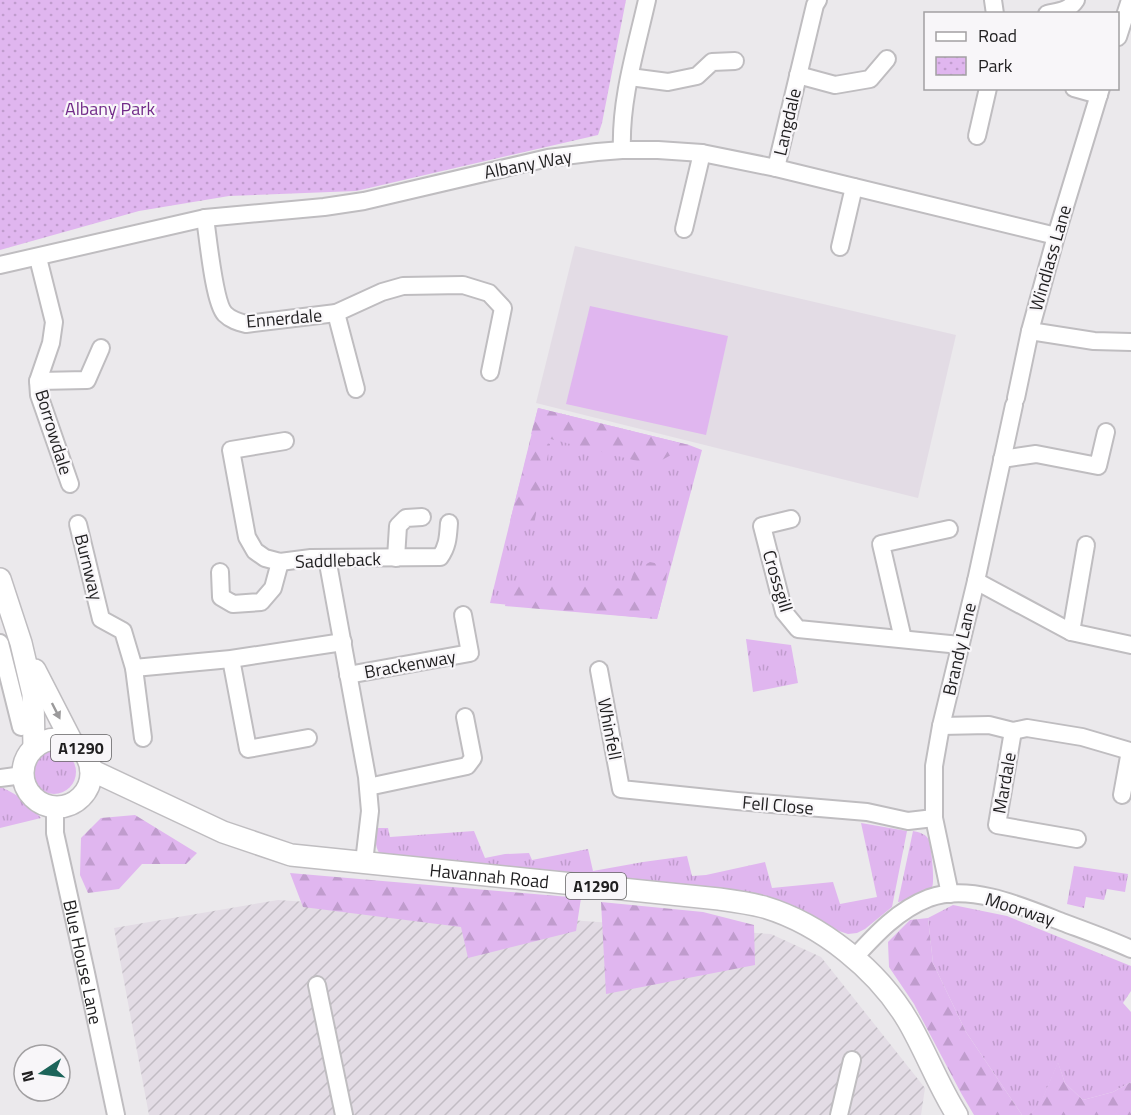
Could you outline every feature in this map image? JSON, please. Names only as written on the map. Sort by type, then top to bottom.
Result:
[{"type":"main road","name":"A1290","points":[[1,588],[10,643],[34,747]]},
{"type":"main road","name":"A1290","points":[[10,643],[72,742],[82,749],[88,759],[91,770],[90,782],[85,793],[76,801],[55,807]]},
{"type":"main road","name":"A1290","points":[[23,775],[24,763],[34,747],[45,741],[56,739],[72,742]]},
{"type":"main road","name":"Havannah Road","points":[[91,770],[223,832],[291,855],[707,897],[763,907],[791,917],[830,940],[854,958],[887,991],[907,1020],[953,1112]]},
{"type":"main road","points":[[23,775],[29,794],[38,802],[55,807]]},
{"type":"street","points":[[622,150],[621,128],[647,0]]},
{"type":"street","name":"Langdale","points":[[776,168],[818,0]]},
{"type":"street","points":[[1056,12],[1065,10],[1076,0]]},
{"type":"street","points":[[1119,34],[1129,5]]},
{"type":"street","name":"Langdale","points":[[798,75],[835,85],[858,81],[870,78],[887,59]]},
{"type":"street","points":[[630,77],[668,82],[697,76],[712,62],[735,61]]},
{"type":"street","points":[[977,136],[988,90]]},
{"type":"street","name":"Windlass Lane","points":[[1100,92],[1030,331],[1094,341],[1131,342]]},
{"type":"street","name":"Albany Way","points":[[0,266],[205,218],[364,201],[548,158],[622,150],[702,153],[854,186],[1056,236]]},
{"type":"street","points":[[684,229],[702,153]]},
{"type":"street","points":[[840,247],[854,186]]},
{"type":"street","name":"Ennerdale","points":[[205,218],[217,297],[223,313],[234,321],[246,324],[336,313],[382,292],[403,286],[463,285],[489,293],[503,308],[490,372]]},
{"type":"street","name":"Borrowdale","points":[[38,258],[54,322],[51,343],[38,381],[39,396],[70,484]]},
{"type":"street","name":"Ennerdale","points":[[336,313],[356,389]]},
{"type":"street","name":"Brandy Lane","points":[[950,894],[934,818],[934,766],[1030,331]]},
{"type":"street","name":"Borrowdale","points":[[38,381],[87,380],[101,348]]},
{"type":"street","points":[[1002,459],[1036,454],[1098,466],[1106,432]]},
{"type":"street","name":"Saddleback","points":[[285,441],[231,450],[247,537],[255,551],[265,558],[280,562],[311,558],[440,557],[445,549],[449,523]]},
{"type":"street","name":"Saddleback","points":[[396,558],[398,526],[406,518],[422,517]]},
{"type":"street","name":"Crossgill","points":[[791,519],[762,525],[784,612],[798,629],[960,645]]},
{"type":"street","name":"Burnway","points":[[78,524],[101,619],[123,631],[135,668],[143,738]]},
{"type":"street","points":[[903,639],[881,544],[949,529]]},
{"type":"street","points":[[1071,632],[1086,545]]},
{"type":"street","name":"Brackenway","points":[[327,558],[368,787],[370,811],[364,862]]},
{"type":"street","name":"Saddleback","points":[[220,572],[221,597],[233,604],[261,602],[273,588],[280,562]]},
{"type":"street","points":[[976,581],[1071,632],[1131,645]]},
{"type":"street","name":"Brackenway","points":[[348,675],[470,654],[463,615]]},
{"type":"street","points":[[135,668],[231,659],[343,642]]},
{"type":"street","points":[[231,659],[248,749],[308,738]]},
{"type":"street","name":"Whinfell","points":[[599,670],[621,789]]},
{"type":"street","points":[[21,727],[24,703]]},
{"type":"street","points":[[368,787],[467,766],[473,758],[465,717]]},
{"type":"street","name":"Mardale","points":[[941,726],[989,725],[1013,731],[1027,728],[1082,737],[1130,751],[1122,795]]},
{"type":"street","name":"Mardale","points":[[1013,731],[997,825],[1077,839]]},
{"type":"street","points":[[0,777],[23,775]]},
{"type":"street","name":"Fell Close","points":[[621,789],[867,812],[908,822],[934,818]]},
{"type":"street","name":"Blue House Lane","points":[[55,807],[55,832],[116,1115]]},
{"type":"street","name":"Moorway","points":[[854,958],[901,912],[930,898],[950,894],[983,896],[1003,901],[1131,949]]},
{"type":"street","points":[[317,985],[344,1115]]},
{"type":"street","points":[[839,1115],[852,1060]]},
{"type":"shaded area","points":[[575,246],[956,335],[918,498],[536,403]]},
{"type":"shaded area","points":[[278,900],[771,934],[821,957],[925,1088],[921,1115],[149,1115],[114,928]]},
{"type":"green space","name":"Albany Park","points":[[0,0],[626,0],[598,135],[356,191],[229,196],[139,211],[0,250]]},
{"type":"green space","points":[[590,306],[728,336],[706,435],[566,404]]},
{"type":"green space","points":[[538,408],[702,450],[657,619],[490,603]]},
{"type":"green space","points":[[538,408],[689,445],[653,465],[531,434]]},
{"type":"green space","points":[[531,439],[550,444],[534,524],[510,521]]},
{"type":"green space","points":[[650,562],[668,566],[657,619],[505,606],[510,582],[628,589],[634,571]]},
{"type":"green space","points":[[746,639],[791,645],[798,683],[753,692]]},
{"type":"green space","points":[[54,750],[70,756],[76,772],[70,788],[54,794],[38,788],[32,772],[38,756]]},
{"type":"green space","points":[[0,788],[24,801],[41,818],[0,828]]},
{"type":"green space","points":[[135,815],[197,853],[186,864],[142,864],[119,889],[88,893],[80,875],[81,838],[101,818]]},
{"type":"green space","points":[[861,823],[907,831],[892,907],[865,929],[848,934],[798,909],[380,854],[376,842],[377,828],[388,828],[390,837],[474,831],[485,858],[529,853],[532,860],[588,849],[593,871],[687,856],[692,876],[765,862],[772,888],[833,882],[840,904],[877,897]]},
{"type":"green space","points":[[913,831],[924,835],[929,840],[933,884],[930,890],[898,902]]},
{"type":"green space","points":[[1074,866],[1128,874],[1125,892],[1107,889],[1104,900],[1086,897],[1084,908],[1067,904]]},
{"type":"green space","points":[[290,873],[581,898],[576,931],[468,958],[461,927],[303,907]]},
{"type":"green space","points":[[601,902],[703,912],[754,925],[755,965],[606,994]]},
{"type":"green space","points":[[953,905],[1007,916],[1131,966],[1131,991],[1123,1003],[1131,1012],[1131,1082],[1113,1092],[1083,1100],[1065,1083],[1058,1063],[1041,1103],[1029,1115],[1022,1115],[966,1032],[933,963],[928,918]]},
{"type":"green space","points":[[928,918],[933,963],[966,1032],[1022,1115],[974,1115],[914,1004],[889,967],[888,942],[910,920]]},
{"type":"green space","points":[[1058,1062],[1065,1083],[1083,1100],[1113,1092],[1131,1082],[1131,1115],[1029,1115],[1041,1102]]}]
